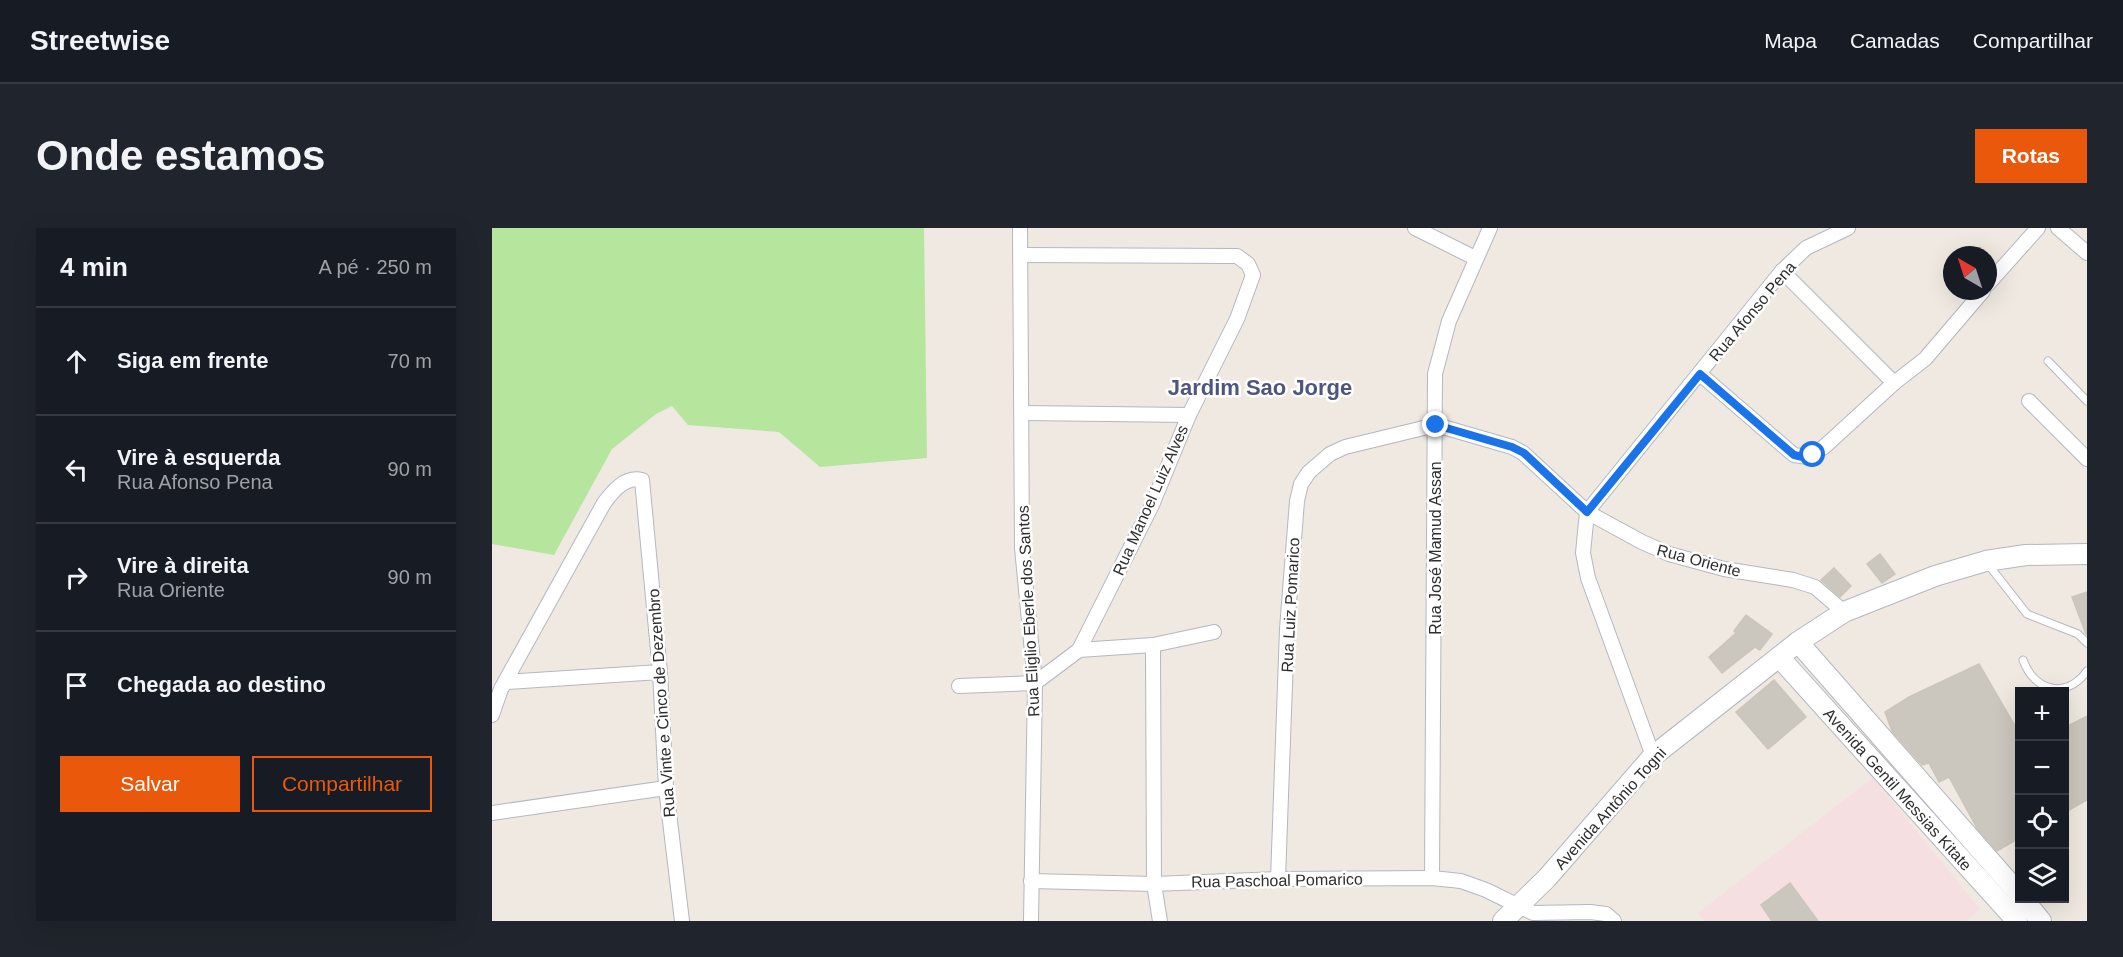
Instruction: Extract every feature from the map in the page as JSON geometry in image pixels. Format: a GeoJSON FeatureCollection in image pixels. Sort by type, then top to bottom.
{"type":"FeatureCollection","features":[{"type":"Feature","properties":{"kind":"street","name":"Rua Eliglio Eberle dos Santos"},"geometry":{"type":"LineString","coordinates":[[1020,228],[1022,548],[1035,683],[1031,921]]}},
{"type":"Feature","properties":{"kind":"street"},"geometry":{"type":"LineString","coordinates":[[1415,228],[1475,258]]}},
{"type":"Feature","properties":{"kind":"street","name":"Rua José Mamud Assan"},"geometry":{"type":"LineString","coordinates":[[1432,878],[1435,374],[1449,321],[1490,228]]}},
{"type":"Feature","properties":{"kind":"street"},"geometry":{"type":"LineString","coordinates":[[1997,275],[2038,228]]}},
{"type":"Feature","properties":{"kind":"street"},"geometry":{"type":"LineString","coordinates":[[2058,228],[2087,254]]}},
{"type":"Feature","properties":{"kind":"street","name":"Rua Afonso Pena"},"geometry":{"type":"LineString","coordinates":[[1587,512],[1782,272],[1806,248],[1839,229]]}},
{"type":"Feature","properties":{"kind":"street","name":"Rua Manoel Luiz Alves"},"geometry":{"type":"LineString","coordinates":[[1021,255],[1236,256],[1248,264],[1253,274],[1237,319],[1189,415],[1152,505],[1079,650]]}},
{"type":"Feature","properties":{"kind":"street"},"geometry":{"type":"LineString","coordinates":[[1782,272],[1894,383]]}},
{"type":"Feature","properties":{"kind":"street"},"geometry":{"type":"LineString","coordinates":[[1700,374],[1794,455],[1803,457],[1813,455],[1894,383],[1925,359],[1975,300]]}},
{"type":"Feature","properties":{"kind":"street"},"geometry":{"type":"LineString","coordinates":[[2029,401],[2087,459]]}},
{"type":"Feature","properties":{"kind":"street"},"geometry":{"type":"LineString","coordinates":[[1022,413],[1189,415]]}},
{"type":"Feature","properties":{"kind":"street","name":"Rua Oriente"},"geometry":{"type":"LineString","coordinates":[[1436,425],[1512,447],[1524,453],[1587,512],[1669,555],[1724,569],[1793,580],[1815,588],[1829,597],[1844,612]]}},
{"type":"Feature","properties":{"kind":"street","name":"Rua Luiz Pomarico"},"geometry":{"type":"LineString","coordinates":[[1278,879],[1287,629],[1297,501],[1301,484],[1317,464],[1345,447],[1436,425]]}},
{"type":"Feature","properties":{"kind":"street","name":"Rua Vinte e Cinco de Dezembro"},"geometry":{"type":"LineString","coordinates":[[500,689],[604,503],[628,480],[640,479],[643,484],[660,672],[666,788],[682,921]]}},
{"type":"Feature","properties":{"kind":"street"},"geometry":{"type":"LineString","coordinates":[[1587,512],[1583,553],[1588,578],[1653,756]]}},
{"type":"Feature","properties":{"kind":"street","name":"Avenida Antônio Togni"},"geometry":{"type":"LineString","coordinates":[[1510,914],[1547,878],[1653,756],[1798,642],[1844,612],[1935,576],[1986,561],[2026,555],[2087,554]]}},
{"type":"Feature","properties":{"kind":"street"},"geometry":{"type":"LineString","coordinates":[[959,686],[1035,683],[1079,650],[1153,645],[1214,632]]}},
{"type":"Feature","properties":{"kind":"street","name":"Avenida Gentil Messias Kitate"},"geometry":{"type":"LineString","coordinates":[[1798,642],[2015,897]]}},
{"type":"Feature","properties":{"kind":"street"},"geometry":{"type":"LineString","coordinates":[[1153,645],[1154,884],[1160,921]]}},
{"type":"Feature","properties":{"kind":"street","name":"Avenida Gentil Messias Kitate"},"geometry":{"type":"LineString","coordinates":[[1779,657],[1894,787],[2015,897]]}},
{"type":"Feature","properties":{"kind":"street"},"geometry":{"type":"LineString","coordinates":[[492,715],[500,689],[660,672]]}},
{"type":"Feature","properties":{"kind":"street"},"geometry":{"type":"LineString","coordinates":[[1894,787],[1911,774]]}},
{"type":"Feature","properties":{"kind":"street"},"geometry":{"type":"LineString","coordinates":[[492,813],[666,788]]}},
{"type":"Feature","properties":{"kind":"street","name":"Rua Paschoal Pomarico"},"geometry":{"type":"LineString","coordinates":[[1031,881],[1154,884],[1278,879],[1432,878],[1461,881],[1486,890],[1510,914],[1606,914],[1614,921]]}},
{"type":"Feature","properties":{"kind":"street","name":"Avenida Gentil Messias Kitate"},"geometry":{"type":"LineString","coordinates":[[2016,903],[2017,921]]}},
{"type":"Feature","properties":{"kind":"street","name":"Avenida Gentil Messias Kitate"},"geometry":{"type":"LineString","coordinates":[[2021,903],[2041,921]]}},
{"type":"Feature","properties":{"kind":"lane"},"geometry":{"type":"LineString","coordinates":[[2048,361],[2087,401]]}},
{"type":"Feature","properties":{"kind":"lane"},"geometry":{"type":"LineString","coordinates":[[1986,561],[2027,614],[2078,634],[2087,643]]}},
{"type":"Feature","properties":{"kind":"lane"},"geometry":{"type":"LineString","coordinates":[[2023,660],[2027,673],[2046,688],[2064,688],[2087,671]]}},
{"type":"Feature","properties":{"kind":"shaded area"},"geometry":{"type":"Polygon","coordinates":[[[1873,778],[1980,909],[1966,921],[1705,921],[1698,913],[1873,778]]]}},
{"type":"Feature","properties":{"kind":"green space"},"geometry":{"type":"Polygon","coordinates":[[[492,228],[924,228],[927,458],[820,467],[779,432],[688,425],[672,406],[656,414],[612,449],[554,555],[492,544],[492,228]]]}},
{"type":"Feature","properties":{"kind":"building"},"geometry":{"type":"Polygon","coordinates":[[[1880,554],[1895,574],[1882,583],[1867,564],[1880,554]]]}},
{"type":"Feature","properties":{"kind":"building"},"geometry":{"type":"Polygon","coordinates":[[[1834,568],[1851,586],[1840,597],[1821,580],[1834,568]]]}},
{"type":"Feature","properties":{"kind":"building"},"geometry":{"type":"Polygon","coordinates":[[[2087,592],[2087,634],[2086,634],[2072,597],[2087,592]]]}},
{"type":"Feature","properties":{"kind":"building"},"geometry":{"type":"Polygon","coordinates":[[[1746,615],[1772,634],[1760,650],[1755,647],[1722,673],[1709,657],[1736,633],[1734,631],[1746,615]]]}},
{"type":"Feature","properties":{"kind":"building"},"geometry":{"type":"Polygon","coordinates":[[[1979,664],[2015,726],[2015,840],[1997,851],[1977,828],[1949,777],[1939,782],[1929,763],[1922,765],[1892,731],[1885,712],[1909,697],[1979,664]]]}},
{"type":"Feature","properties":{"kind":"building"},"geometry":{"type":"Polygon","coordinates":[[[1774,680],[1806,717],[1768,749],[1736,712],[1774,680]]]}},
{"type":"Feature","properties":{"kind":"building"},"geometry":{"type":"Polygon","coordinates":[[[2087,716],[2087,800],[2069,810],[2069,741],[2069,725],[2087,716]]]}},
{"type":"Feature","properties":{"kind":"building"},"geometry":{"type":"Polygon","coordinates":[[[1790,883],[1818,921],[1772,921],[1761,905],[1790,883]]]}},
{"type":"Feature","properties":{"kind":"district","name":"Jardim Sao Jorge"},"geometry":{"type":"Point","coordinates":[1260,387]}},
{"type":"Feature","properties":{"kind":"route"},"geometry":{"type":"LineString","coordinates":[[1436,425],[1512,447],[1524,453],[1587,512],[1700,374],[1794,455],[1803,457],[1813,455]]}}]}
